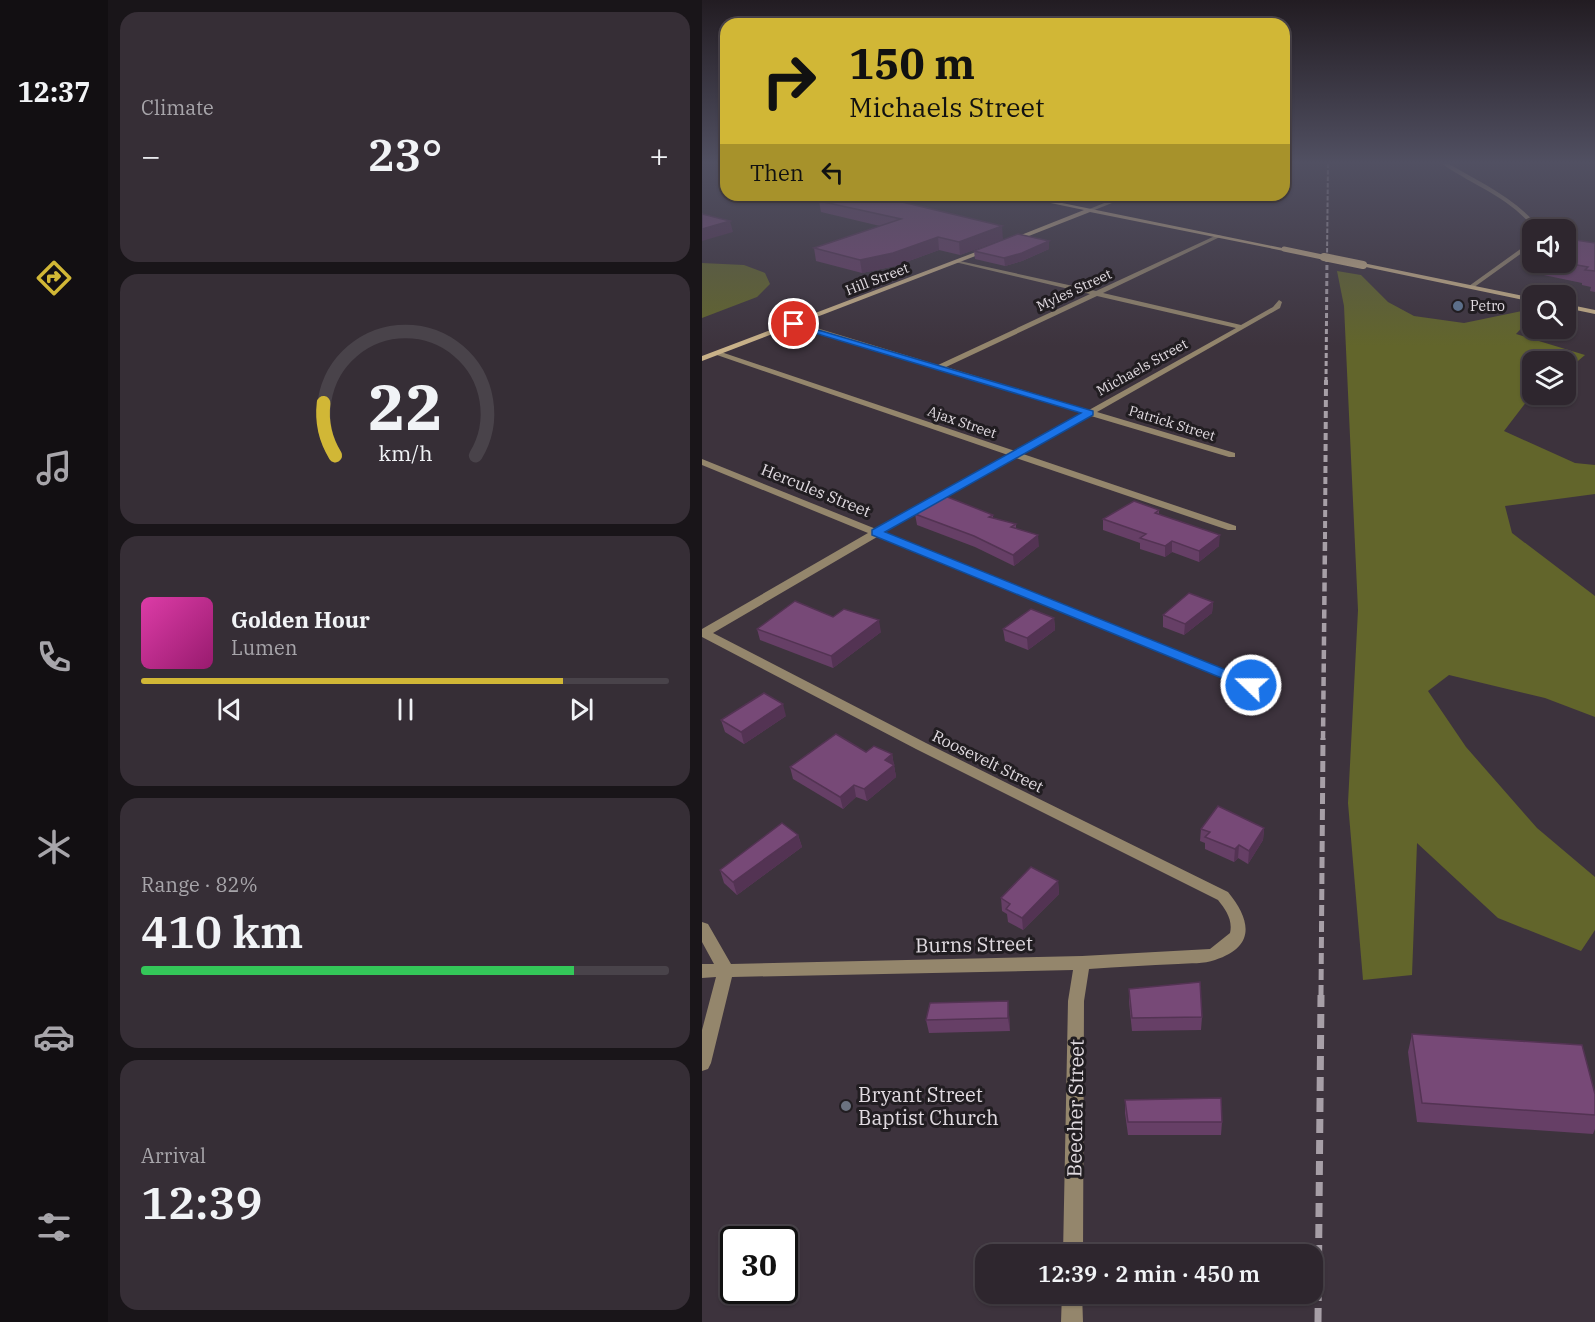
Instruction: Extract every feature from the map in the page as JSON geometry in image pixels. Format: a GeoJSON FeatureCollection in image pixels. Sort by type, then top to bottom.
{"type":"FeatureCollection","features":[{"type":"Feature","properties":{"kind":"main road","name":"Hill Street"},"geometry":{"type":"LineString","coordinates":[[702,359],[1057,223]]}},
{"type":"Feature","properties":{"kind":"main road"},"geometry":{"type":"LineString","coordinates":[[1153,223],[1522,298]]}},
{"type":"Feature","properties":{"kind":"main road"},"geometry":{"type":"LineString","coordinates":[[1576,308],[1595,312]]}},
{"type":"Feature","properties":{"kind":"street","name":"Myles Street"},"geometry":{"type":"LineString","coordinates":[[939,367],[1219,236]]}},
{"type":"Feature","properties":{"kind":"street"},"geometry":{"type":"LineString","coordinates":[[1471,287],[1522,250]]}},
{"type":"Feature","properties":{"kind":"street"},"geometry":{"type":"LineString","coordinates":[[957,261],[1242,327]]}},
{"type":"Feature","properties":{"kind":"street","name":"Michaels Street"},"geometry":{"type":"LineString","coordinates":[[703,633],[1276,308],[1279,302]]}},
{"type":"Feature","properties":{"kind":"street","name":"Patrick Street"},"geometry":{"type":"LineString","coordinates":[[794,324],[1232,455]]}},
{"type":"Feature","properties":{"kind":"street","name":"Ajax Street"},"geometry":{"type":"LineString","coordinates":[[718,354],[1232,528]]}},
{"type":"Feature","properties":{"kind":"street","name":"Hercules Street"},"geometry":{"type":"LineString","coordinates":[[702,462],[1251,685]]}},
{"type":"Feature","properties":{"kind":"street","name":"Roosevelt Street"},"geometry":{"type":"LineString","coordinates":[[703,633],[921,746],[1223,896],[1236,911],[1240,926],[1239,933]]}},
{"type":"Feature","properties":{"kind":"street"},"geometry":{"type":"LineString","coordinates":[[702,928],[726,970],[702,1063]]}},
{"type":"Feature","properties":{"kind":"street","name":"Burns Street"},"geometry":{"type":"LineString","coordinates":[[702,971],[1082,963],[1212,955],[1228,948],[1239,933]]}},
{"type":"Feature","properties":{"kind":"street","name":"Beecher Street"},"geometry":{"type":"LineString","coordinates":[[1073,1244],[1076,1001],[1082,963]]}},
{"type":"Feature","properties":{"kind":"street"},"geometry":{"type":"LineString","coordinates":[[1072,1304],[1072,1322]]}},
{"type":"Feature","properties":{"kind":"green space"},"geometry":{"type":"Polygon","coordinates":[[[702,263],[744,265],[765,273],[770,284],[757,297],[702,318],[702,263]]]}},
{"type":"Feature","properties":{"kind":"green space"},"geometry":{"type":"Polygon","coordinates":[[[1337,271],[1361,275],[1388,302],[1414,316],[1464,323],[1522,311],[1522,328],[1516,334],[1522,336],[1522,339],[1532,339],[1572,351],[1522,351],[1522,405],[1524,405],[1504,431],[1575,463],[1595,465],[1595,494],[1505,506],[1512,533],[1595,596],[1595,717],[1545,698],[1449,675],[1428,691],[1466,747],[1537,828],[1595,877],[1595,930],[1581,951],[1498,918],[1417,843],[1412,975],[1363,980],[1348,803],[1358,610],[1344,306],[1337,271]]]}},
{"type":"Feature","properties":{"kind":"green space"},"geometry":{"type":"Polygon","coordinates":[[[1576,352],[1585,355],[1576,363],[1576,352]]]}},
{"type":"Feature","properties":{"kind":"building"},"geometry":{"type":"Polygon","coordinates":[[[702,223],[724,223],[702,229],[702,223]]]}},
{"type":"Feature","properties":{"kind":"building"},"geometry":{"type":"Polygon","coordinates":[[[890,223],[988,223],[1002,226],[959,242],[938,237],[893,253],[860,260],[814,248],[890,223]]]}},
{"type":"Feature","properties":{"kind":"building"},"geometry":{"type":"Polygon","coordinates":[[[1018,234],[1049,241],[1004,258],[974,251],[1018,234]]]}},
{"type":"Feature","properties":{"kind":"building"},"geometry":{"type":"Polygon","coordinates":[[[1576,240],[1595,243],[1595,271],[1585,270],[1588,267],[1576,265],[1576,240]]]}},
{"type":"Feature","properties":{"kind":"building"},"geometry":{"type":"Polygon","coordinates":[[[945,496],[993,515],[989,517],[1016,524],[1011,527],[1038,535],[1013,555],[974,536],[915,514],[945,496]]]}},
{"type":"Feature","properties":{"kind":"building"},"geometry":{"type":"Polygon","coordinates":[[[1134,501],[1159,510],[1155,513],[1220,535],[1199,551],[1172,541],[1165,546],[1140,538],[1146,534],[1103,519],[1134,501]]]}},
{"type":"Feature","properties":{"kind":"building"},"geometry":{"type":"Polygon","coordinates":[[[1189,593],[1213,602],[1185,624],[1163,615],[1189,593]]]}},
{"type":"Feature","properties":{"kind":"building"},"geometry":{"type":"Polygon","coordinates":[[[795,601],[833,617],[844,609],[879,620],[831,656],[757,629],[795,601]]]}},
{"type":"Feature","properties":{"kind":"building"},"geometry":{"type":"Polygon","coordinates":[[[1031,609],[1054,618],[1027,638],[1003,629],[1031,609]]]}},
{"type":"Feature","properties":{"kind":"building"},"geometry":{"type":"Polygon","coordinates":[[[764,693],[783,704],[741,732],[721,720],[764,693]]]}},
{"type":"Feature","properties":{"kind":"building"},"geometry":{"type":"Polygon","coordinates":[[[836,734],[866,752],[874,746],[892,754],[885,760],[894,765],[864,789],[854,785],[840,797],[790,767],[836,734]]]}},
{"type":"Feature","properties":{"kind":"building"},"geometry":{"type":"Polygon","coordinates":[[[1218,806],[1264,828],[1249,851],[1239,845],[1235,849],[1205,837],[1210,832],[1201,829],[1218,806]]]}},
{"type":"Feature","properties":{"kind":"building"},"geometry":{"type":"Polygon","coordinates":[[[782,823],[798,835],[733,882],[720,870],[782,823]]]}},
{"type":"Feature","properties":{"kind":"building"},"geometry":{"type":"Polygon","coordinates":[[[1031,867],[1058,881],[1022,918],[1006,909],[1010,904],[1001,898],[1031,867]]]}},
{"type":"Feature","properties":{"kind":"building"},"geometry":{"type":"Polygon","coordinates":[[[1200,982],[1202,1017],[1132,1018],[1129,989],[1200,982]]]}},
{"type":"Feature","properties":{"kind":"building"},"geometry":{"type":"Polygon","coordinates":[[[1008,1001],[1008,1018],[926,1020],[930,1003],[1008,1001]]]}},
{"type":"Feature","properties":{"kind":"building"},"geometry":{"type":"Polygon","coordinates":[[[1412,1034],[1582,1045],[1595,1094],[1595,1115],[1422,1103],[1412,1034]]]}},
{"type":"Feature","properties":{"kind":"building"},"geometry":{"type":"Polygon","coordinates":[[[1221,1098],[1222,1122],[1128,1122],[1125,1100],[1221,1098]]]}},
{"type":"Feature","properties":{"kind":"railway"},"geometry":{"type":"LineString","coordinates":[[1327,223],[1327,259]]}},
{"type":"Feature","properties":{"kind":"railway"},"geometry":{"type":"LineString","coordinates":[[1326,382],[1327,257]]}},
{"type":"Feature","properties":{"kind":"railway"},"geometry":{"type":"LineString","coordinates":[[1325,539],[1326,380]]}},
{"type":"Feature","properties":{"kind":"railway"},"geometry":{"type":"LineString","coordinates":[[1323,740],[1325,538]]}},
{"type":"Feature","properties":{"kind":"railway"},"geometry":{"type":"LineString","coordinates":[[1321,996],[1323,738]]}},
{"type":"Feature","properties":{"kind":"railway"},"geometry":{"type":"LineString","coordinates":[[1318,1322],[1321,995]]}},
{"type":"Feature","properties":{"kind":"place","name":"Petro"},"geometry":{"type":"Point","coordinates":[1458,306]}},
{"type":"Feature","properties":{"kind":"place","name":"Bryant Street Baptist Church"},"geometry":{"type":"Point","coordinates":[846,1106]}},
{"type":"Feature","properties":{"kind":"route"},"geometry":{"type":"LineString","coordinates":[[794,324],[1089,413],[876,533],[1251,685]]}}]}
